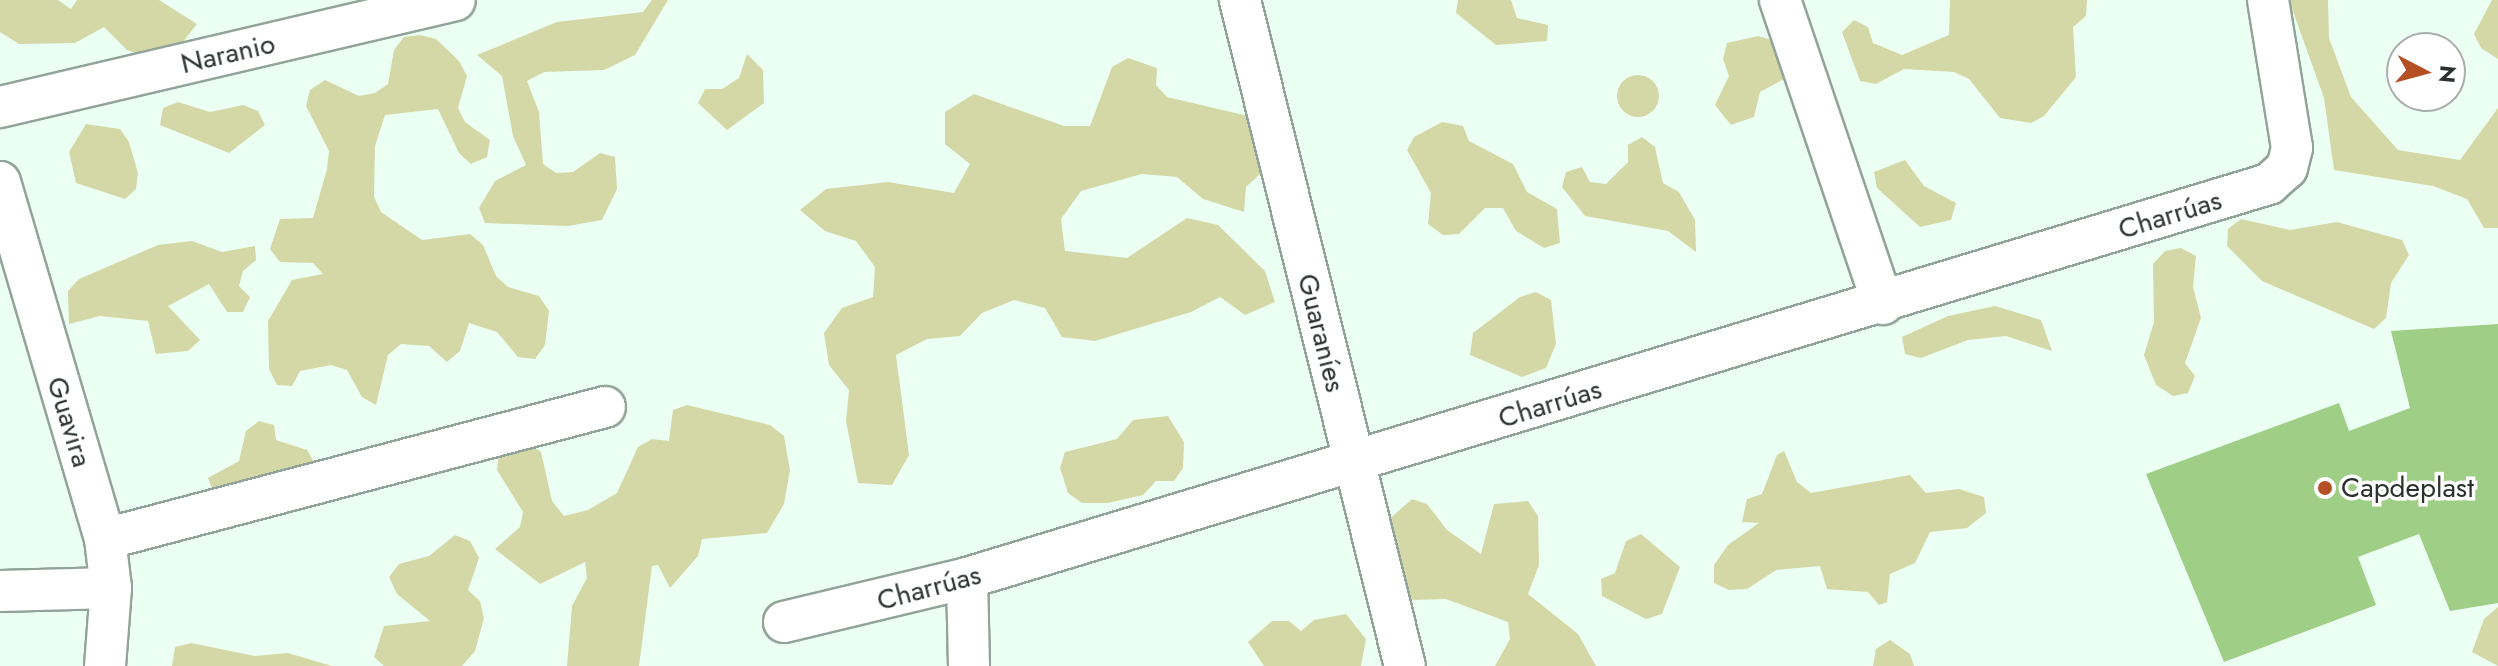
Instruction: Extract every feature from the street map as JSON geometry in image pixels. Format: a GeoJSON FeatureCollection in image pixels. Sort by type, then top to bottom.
{"type":"FeatureCollection","features":[{"type":"Feature","properties":{"kind":"street","name":"Naranio"},"geometry":{"type":"LineString","coordinates":[[0,107],[455,0]]}},
{"type":"Feature","properties":{"kind":"street","name":"Guaraníes"},"geometry":{"type":"LineString","coordinates":[[1240,0],[1405,666]]}},
{"type":"Feature","properties":{"kind":"street"},"geometry":{"type":"LineString","coordinates":[[1780,0],[1883,304]]}},
{"type":"Feature","properties":{"kind":"street","name":"Charrúas"},"geometry":{"type":"LineString","coordinates":[[784,622],[967,578],[1883,304],[2269,184],[2287,168],[2292,148],[2268,0]]}},
{"type":"Feature","properties":{"kind":"street","name":"Guavira"},"geometry":{"type":"LineString","coordinates":[[0,182],[105,539],[111,588],[105,666]]}},
{"type":"Feature","properties":{"kind":"street"},"geometry":{"type":"LineString","coordinates":[[105,539],[605,407]]}},
{"type":"Feature","properties":{"kind":"street"},"geometry":{"type":"LineString","coordinates":[[967,578],[969,666]]}},
{"type":"Feature","properties":{"kind":"street"},"geometry":{"type":"LineString","coordinates":[[0,591],[111,588]]}},
{"type":"Feature","properties":{"kind":"green space"},"geometry":{"type":"Polygon","coordinates":[[[0,0],[58,0],[71,9],[77,0],[159,0],[197,24],[176,51],[142,55],[127,50],[104,27],[75,43],[19,44],[0,32],[0,0]]]}},
{"type":"Feature","properties":{"kind":"green space"},"geometry":{"type":"Polygon","coordinates":[[[652,0],[668,0],[635,55],[604,70],[544,72],[527,81],[539,112],[543,164],[556,173],[573,172],[600,153],[615,157],[617,189],[602,220],[568,226],[485,223],[479,208],[495,181],[526,165],[513,136],[502,76],[477,55],[557,22],[643,12],[652,0]]]}},
{"type":"Feature","properties":{"kind":"green space"},"geometry":{"type":"Polygon","coordinates":[[[1458,0],[1511,0],[1517,18],[1548,25],[1547,41],[1496,45],[1456,13],[1458,0]]]}},
{"type":"Feature","properties":{"kind":"green space"},"geometry":{"type":"Polygon","coordinates":[[[1950,0],[2087,0],[2086,16],[2073,27],[2076,77],[2044,116],[2031,123],[2000,118],[1969,79],[1954,72],[1904,69],[1876,84],[1860,81],[1842,32],[1854,20],[1868,27],[1873,43],[1902,55],[1949,35],[1950,0]]]}},
{"type":"Feature","properties":{"kind":"green space"},"geometry":{"type":"Polygon","coordinates":[[[2289,0],[2328,0],[2329,38],[2351,97],[2398,150],[2460,160],[2498,108],[2498,228],[2484,228],[2467,199],[2433,186],[2334,170],[2324,98],[2289,0]]]}},
{"type":"Feature","properties":{"kind":"green space"},"geometry":{"type":"Polygon","coordinates":[[[2492,0],[2498,0],[2498,59],[2481,48],[2474,34],[2492,0]]]}},
{"type":"Feature","properties":{"kind":"green space"},"geometry":{"type":"Polygon","coordinates":[[[420,35],[436,39],[459,61],[467,76],[458,108],[465,122],[490,140],[487,157],[471,164],[459,153],[438,109],[385,115],[375,146],[374,197],[381,212],[422,240],[470,234],[483,245],[496,276],[508,287],[539,296],[549,311],[545,345],[535,359],[518,357],[497,332],[469,323],[460,351],[447,362],[429,346],[401,344],[388,355],[376,405],[362,397],[347,370],[331,365],[300,371],[292,386],[277,385],[269,369],[268,321],[292,280],[323,274],[313,263],[280,262],[270,249],[280,219],[313,218],[327,169],[329,151],[306,106],[310,90],[325,80],[359,96],[375,93],[388,84],[394,50],[404,37],[420,35]]]}},
{"type":"Feature","properties":{"kind":"green space"},"geometry":{"type":"Polygon","coordinates":[[[1758,36],[1775,41],[1784,79],[1760,92],[1754,117],[1731,125],[1715,105],[1729,76],[1723,59],[1727,43],[1758,36]]]}},
{"type":"Feature","properties":{"kind":"green space"},"geometry":{"type":"Polygon","coordinates":[[[747,54],[763,70],[764,103],[727,130],[698,103],[705,89],[722,89],[739,78],[747,54]]]}},
{"type":"Feature","properties":{"kind":"green space"},"geometry":{"type":"Polygon","coordinates":[[[1128,58],[1157,68],[1156,85],[1167,97],[1261,119],[1271,164],[1246,187],[1244,212],[1203,199],[1177,177],[1142,174],[1081,191],[1061,219],[1065,251],[1127,258],[1187,218],[1218,225],[1265,271],[1275,302],[1245,315],[1220,297],[1191,312],[1095,341],[1062,337],[1045,308],[1014,300],[982,313],[960,336],[927,339],[896,355],[909,455],[892,485],[858,483],[846,421],[849,390],[829,365],[824,333],[842,308],[873,297],[875,267],[856,241],[825,231],[800,210],[826,189],[888,182],[954,193],[970,164],[945,144],[945,112],[974,94],[1064,126],[1090,126],[1112,67],[1128,58]]]}},
{"type":"Feature","properties":{"kind":"green space"},"geometry":{"type":"Polygon","coordinates":[[[1638,75],[1653,81],[1659,96],[1653,111],[1638,117],[1623,111],[1617,96],[1623,81],[1638,75]]]}},
{"type":"Feature","properties":{"kind":"green space"},"geometry":{"type":"Polygon","coordinates":[[[178,102],[210,112],[243,105],[258,111],[265,125],[229,153],[160,125],[163,108],[178,102]]]}},
{"type":"Feature","properties":{"kind":"green space"},"geometry":{"type":"Polygon","coordinates":[[[1442,122],[1463,126],[1469,141],[1513,164],[1527,192],[1557,209],[1560,243],[1544,248],[1516,231],[1503,208],[1485,208],[1459,234],[1443,235],[1428,224],[1431,193],[1407,150],[1414,137],[1442,122]]]}},
{"type":"Feature","properties":{"kind":"green space"},"geometry":{"type":"Polygon","coordinates":[[[86,124],[120,129],[129,142],[138,173],[136,189],[125,199],[76,183],[69,152],[86,124]]]}},
{"type":"Feature","properties":{"kind":"green space"},"geometry":{"type":"Polygon","coordinates":[[[1642,137],[1655,147],[1663,183],[1679,192],[1695,220],[1696,252],[1668,231],[1585,216],[1562,187],[1566,172],[1582,167],[1590,182],[1606,184],[1628,162],[1628,145],[1642,137]]]}},
{"type":"Feature","properties":{"kind":"green space"},"geometry":{"type":"Polygon","coordinates":[[[1905,160],[1924,186],[1956,203],[1951,220],[1920,227],[1877,188],[1874,172],[1905,160]]]}},
{"type":"Feature","properties":{"kind":"green space"},"geometry":{"type":"Polygon","coordinates":[[[2241,219],[2290,230],[2337,222],[2402,240],[2409,255],[2391,283],[2386,318],[2374,329],[2262,281],[2227,246],[2228,229],[2241,219]]]}},
{"type":"Feature","properties":{"kind":"green space"},"geometry":{"type":"Polygon","coordinates":[[[192,241],[222,252],[255,246],[256,260],[243,271],[239,286],[250,297],[243,312],[227,312],[209,284],[168,306],[200,340],[188,351],[156,354],[148,321],[100,316],[69,324],[68,291],[79,279],[158,245],[192,241]]]}},
{"type":"Feature","properties":{"kind":"green space"},"geometry":{"type":"Polygon","coordinates":[[[2181,248],[2196,256],[2193,287],[2201,318],[2185,363],[2195,376],[2188,393],[2173,396],[2156,385],[2144,355],[2154,322],[2153,264],[2165,251],[2181,248]]]}},
{"type":"Feature","properties":{"kind":"green space"},"geometry":{"type":"Polygon","coordinates":[[[1536,292],[1551,300],[1556,344],[1546,368],[1522,377],[1470,355],[1473,333],[1520,297],[1536,292]]]}},
{"type":"Feature","properties":{"kind":"green space"},"geometry":{"type":"Polygon","coordinates":[[[1995,306],[2041,320],[2052,351],[2006,336],[1968,340],[1921,358],[1905,354],[1902,337],[1948,316],[1995,306]]]}},
{"type":"Feature","properties":{"kind":"green space"},"geometry":{"type":"Polygon","coordinates":[[[687,405],[770,425],[784,436],[790,470],[784,504],[767,533],[702,539],[698,556],[670,588],[658,565],[652,566],[639,666],[567,666],[572,606],[587,578],[585,562],[540,584],[495,549],[520,527],[523,512],[497,470],[499,453],[527,443],[541,452],[552,501],[564,516],[588,510],[617,493],[638,447],[652,439],[669,441],[673,410],[687,405]]]}},
{"type":"Feature","properties":{"kind":"green space"},"geometry":{"type":"Polygon","coordinates":[[[1168,416],[1184,442],[1183,468],[1174,481],[1156,481],[1143,495],[1108,503],[1082,503],[1068,493],[1060,468],[1065,452],[1117,439],[1133,420],[1168,416]]]}},
{"type":"Feature","properties":{"kind":"green space"},"geometry":{"type":"Polygon","coordinates":[[[259,421],[274,425],[276,440],[307,450],[315,464],[214,494],[208,478],[239,461],[246,431],[259,421]]]}},
{"type":"Feature","properties":{"kind":"green space"},"geometry":{"type":"Polygon","coordinates":[[[1784,451],[1797,482],[1811,493],[1910,475],[1926,493],[1959,489],[1984,497],[1986,513],[1967,528],[1930,532],[1915,563],[1890,574],[1887,602],[1879,605],[1868,592],[1827,589],[1820,566],[1776,570],[1747,589],[1729,590],[1714,583],[1714,565],[1728,545],[1759,523],[1742,522],[1747,499],[1762,494],[1777,455],[1784,451]]]}},
{"type":"Feature","properties":{"kind":"green space"},"geometry":{"type":"Polygon","coordinates":[[[1412,499],[1427,504],[1447,530],[1481,554],[1494,504],[1528,501],[1538,516],[1539,565],[1528,594],[1578,634],[1596,666],[1495,666],[1510,639],[1508,622],[1446,599],[1413,600],[1402,587],[1387,521],[1412,499]]]}},
{"type":"Feature","properties":{"kind":"green space"},"geometry":{"type":"Polygon","coordinates":[[[1641,534],[1680,567],[1662,614],[1646,619],[1602,596],[1601,579],[1615,573],[1626,541],[1641,534]]]}},
{"type":"Feature","properties":{"kind":"green space"},"geometry":{"type":"Polygon","coordinates":[[[455,535],[470,541],[479,558],[468,590],[480,601],[484,618],[475,651],[462,666],[384,666],[374,657],[384,626],[430,621],[397,594],[389,577],[399,564],[429,556],[455,535]]]}},
{"type":"Feature","properties":{"kind":"green space"},"geometry":{"type":"Polygon","coordinates":[[[2498,607],[2498,666],[2472,652],[2484,619],[2498,607]]]}},
{"type":"Feature","properties":{"kind":"green space"},"geometry":{"type":"Polygon","coordinates":[[[1346,614],[1366,639],[1361,666],[1264,666],[1248,642],[1272,621],[1289,621],[1301,631],[1314,620],[1346,614]]]}},
{"type":"Feature","properties":{"kind":"green space"},"geometry":{"type":"Polygon","coordinates":[[[1890,640],[1910,654],[1914,666],[1873,666],[1876,649],[1890,640]]]}},
{"type":"Feature","properties":{"kind":"green space"},"geometry":{"type":"Polygon","coordinates":[[[191,643],[255,656],[288,653],[332,666],[172,666],[175,647],[191,643]]]}},
{"type":"Feature","properties":{"kind":"building","name":"Capdeplast"},"geometry":{"type":"Polygon","coordinates":[[[2498,324],[2498,603],[2450,611],[2419,534],[2358,557],[2376,605],[2224,662],[2146,474],[2339,403],[2349,431],[2410,408],[2391,331],[2498,324]]]}},
{"type":"Feature","properties":{"kind":"place","name":"Capdeplast"},"geometry":{"type":"Point","coordinates":[2325,488]}}]}
